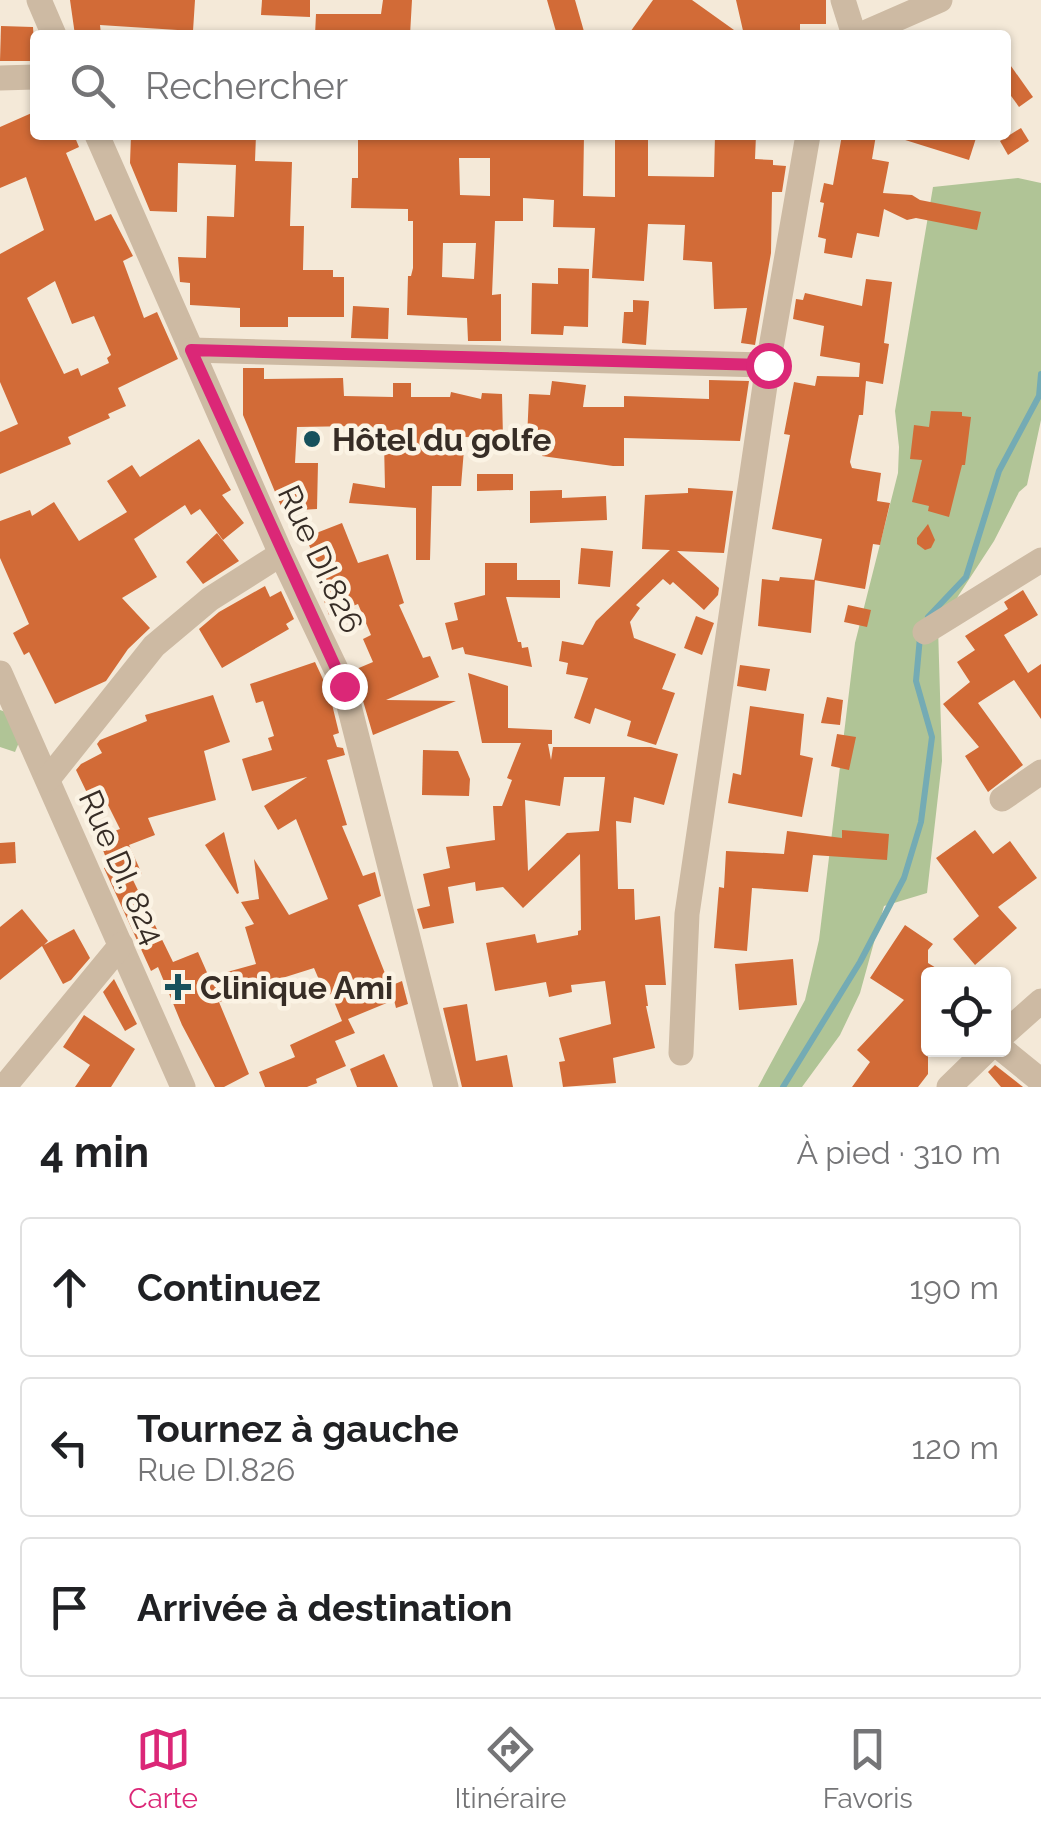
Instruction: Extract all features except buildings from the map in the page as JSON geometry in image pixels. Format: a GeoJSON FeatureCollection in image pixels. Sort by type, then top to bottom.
{"type":"FeatureCollection","features":[{"type":"Feature","properties":{"kind":"street"},"geometry":{"type":"LineString","coordinates":[[39,0],[52,30]]}},
{"type":"Feature","properties":{"kind":"street"},"geometry":{"type":"LineString","coordinates":[[843,0],[854,30]]}},
{"type":"Feature","properties":{"kind":"street"},"geometry":{"type":"LineString","coordinates":[[857,30],[866,0]]}},
{"type":"Feature","properties":{"kind":"street"},"geometry":{"type":"LineString","coordinates":[[868,30],[940,0]]}},
{"type":"Feature","properties":{"kind":"street"},"geometry":{"type":"LineString","coordinates":[[0,78],[30,77]]}},
{"type":"Feature","properties":{"kind":"street","name":"Rue DI.826"},"geometry":{"type":"LineString","coordinates":[[99,140],[281,554],[344,686],[446,1087]]}},
{"type":"Feature","properties":{"kind":"street"},"geometry":{"type":"LineString","coordinates":[[681,1053],[687,914],[768,365],[807,140]]}},
{"type":"Feature","properties":{"kind":"street"},"geometry":{"type":"LineString","coordinates":[[191,350],[768,365]]}},
{"type":"Feature","properties":{"kind":"street"},"geometry":{"type":"LineString","coordinates":[[48,779],[154,646],[210,599],[281,554]]}},
{"type":"Feature","properties":{"kind":"street"},"geometry":{"type":"LineString","coordinates":[[926,632],[1041,560]]}},
{"type":"Feature","properties":{"kind":"street","name":"Rue DI. 824"},"geometry":{"type":"LineString","coordinates":[[0,673],[179,1085]]}},
{"type":"Feature","properties":{"kind":"street"},"geometry":{"type":"LineString","coordinates":[[1002,799],[1041,772]]}},
{"type":"Feature","properties":{"kind":"street"},"geometry":{"type":"LineString","coordinates":[[4,1087],[121,945]]}},
{"type":"Feature","properties":{"kind":"street"},"geometry":{"type":"LineString","coordinates":[[1011,1028],[1041,1001]]}},
{"type":"Feature","properties":{"kind":"street"},"geometry":{"type":"LineString","coordinates":[[949,1087],[980,1057]]}},
{"type":"Feature","properties":{"kind":"street"},"geometry":{"type":"LineString","coordinates":[[1011,1057],[1041,1081]]}},
{"type":"Feature","properties":{"kind":"green space"},"geometry":{"type":"Polygon","coordinates":[[[1018,178],[1041,183],[1041,420],[1027,485],[1019,492],[994,541],[938,627],[942,761],[927,893],[884,906],[860,993],[840,1035],[802,1087],[758,1087],[805,1000],[819,940],[855,643],[898,473],[895,411],[933,187],[1018,178]]]}},
{"type":"Feature","properties":{"kind":"green space"},"geometry":{"type":"Polygon","coordinates":[[[0,710],[14,715],[22,735],[15,752],[0,747],[0,710]]]}},
{"type":"Feature","properties":{"kind":"waterway"},"geometry":{"type":"LineString","coordinates":[[928,617],[966,577],[999,471],[1039,396],[1041,374]]}},
{"type":"Feature","properties":{"kind":"waterway"},"geometry":{"type":"LineString","coordinates":[[783,1087],[860,962],[904,878],[921,822],[932,737],[916,681],[920,637]]}},
{"type":"Feature","properties":{"kind":"place","name":"Hôtel du golfe"},"geometry":{"type":"Point","coordinates":[312,439]}},
{"type":"Feature","properties":{"kind":"place","name":"Clinique Ami"},"geometry":{"type":"Point","coordinates":[178,987]}},
{"type":"Feature","properties":{"kind":"route"},"geometry":{"type":"LineString","coordinates":[[344,686],[191,350],[768,365]]}}]}
